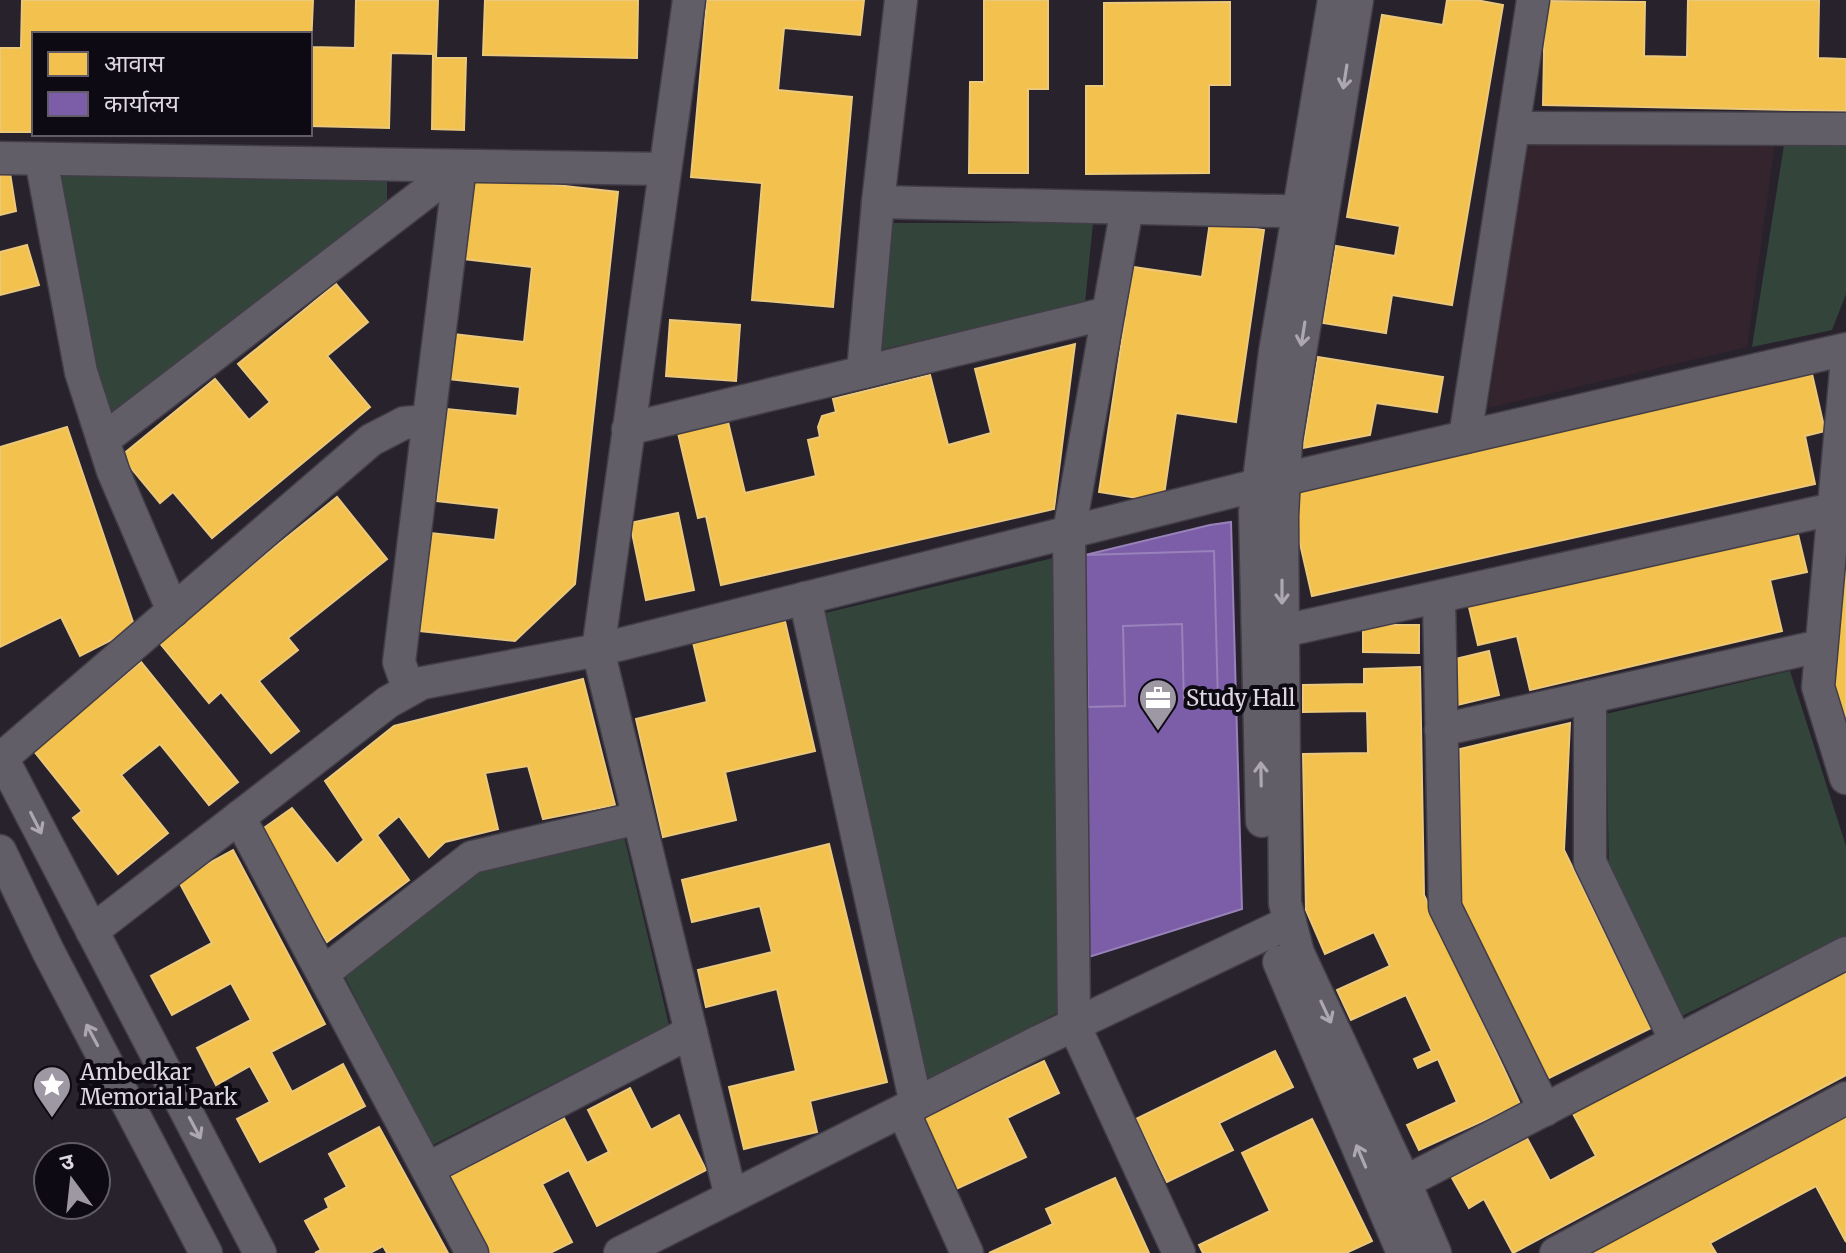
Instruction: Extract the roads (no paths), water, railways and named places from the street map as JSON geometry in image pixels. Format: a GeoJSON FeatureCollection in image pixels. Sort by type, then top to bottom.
{"type":"FeatureCollection","features":[{"type":"Feature","properties":{"kind":"street"},"geometry":{"type":"LineString","coordinates":[[689,0],[598,650],[731,1197]]}},
{"type":"Feature","properties":{"kind":"street"},"geometry":{"type":"LineString","coordinates":[[863,372],[901,0]]}},
{"type":"Feature","properties":{"kind":"street"},"geometry":{"type":"LineString","coordinates":[[1334,0],[1286,440],[1271,482],[1270,634],[1285,903],[1280,926],[1298,953],[1392,1189],[1403,1253]]}},
{"type":"Feature","properties":{"kind":"street"},"geometry":{"type":"LineString","coordinates":[[1311,212],[1357,0]]}},
{"type":"Feature","properties":{"kind":"street"},"geometry":{"type":"LineString","coordinates":[[1465,437],[1533,0]]}},
{"type":"Feature","properties":{"kind":"street"},"geometry":{"type":"LineString","coordinates":[[1514,128],[1846,129]]}},
{"type":"Feature","properties":{"kind":"street"},"geometry":{"type":"LineString","coordinates":[[0,158],[665,169]]}},
{"type":"Feature","properties":{"kind":"street"},"geometry":{"type":"LineString","coordinates":[[41,159],[81,372],[113,471],[173,611]]}},
{"type":"Feature","properties":{"kind":"street"},"geometry":{"type":"LineString","coordinates":[[409,690],[399,662],[460,166]]}},
{"type":"Feature","properties":{"kind":"street"},"geometry":{"type":"LineString","coordinates":[[103,440],[460,166]]}},
{"type":"Feature","properties":{"kind":"street"},"geometry":{"type":"LineString","coordinates":[[878,202],[1311,212]]}},
{"type":"Feature","properties":{"kind":"street"},"geometry":{"type":"LineString","coordinates":[[1127,208],[1069,532],[1074,1025],[1179,1253]]}},
{"type":"Feature","properties":{"kind":"street"},"geometry":{"type":"LineString","coordinates":[[628,429],[1108,313]]}},
{"type":"Feature","properties":{"kind":"street"},"geometry":{"type":"LineString","coordinates":[[92,931],[388,702],[422,683],[598,650],[1271,482],[1846,349]]}},
{"type":"Feature","properties":{"kind":"street"},"geometry":{"type":"LineString","coordinates":[[1846,370],[1818,687],[1846,778]]}},
{"type":"Feature","properties":{"kind":"street"},"geometry":{"type":"LineString","coordinates":[[260,1253],[1,756],[371,440],[404,423],[428,421]]}},
{"type":"Feature","properties":{"kind":"street"},"geometry":{"type":"LineString","coordinates":[[1270,634],[1833,509]]}},
{"type":"Feature","properties":{"kind":"street"},"geometry":{"type":"LineString","coordinates":[[805,598],[909,1108],[967,1253]]}},
{"type":"Feature","properties":{"kind":"street"},"geometry":{"type":"LineString","coordinates":[[1439,598],[1445,907],[1545,1110]]}},
{"type":"Feature","properties":{"kind":"street"},"geometry":{"type":"LineString","coordinates":[[1441,730],[1820,646]]}},
{"type":"Feature","properties":{"kind":"street"},"geometry":{"type":"LineString","coordinates":[[1590,697],[1590,862],[1676,1041]]}},
{"type":"Feature","properties":{"kind":"street"},"geometry":{"type":"LineString","coordinates":[[239,817],[472,1253]]}},
{"type":"Feature","properties":{"kind":"street"},"geometry":{"type":"LineString","coordinates":[[323,973],[472,857],[638,818]]}},
{"type":"Feature","properties":{"kind":"street"},"geometry":{"type":"LineString","coordinates":[[0,851],[48,951],[206,1253]]}},
{"type":"Feature","properties":{"kind":"street"},"geometry":{"type":"LineString","coordinates":[[620,1253],[1074,1025],[1280,926]]}},
{"type":"Feature","properties":{"kind":"street"},"geometry":{"type":"LineString","coordinates":[[1392,1189],[1846,953]]}},
{"type":"Feature","properties":{"kind":"street"},"geometry":{"type":"LineString","coordinates":[[427,1169],[691,1032]]}},
{"type":"Feature","properties":{"kind":"street"},"geometry":{"type":"LineString","coordinates":[[1556,1253],[1846,1098]]}},
{"type":"Feature","properties":{"kind":"street"},"geometry":{"type":"LineString","coordinates":[[1392,1189],[1435,1253]]}},
{"type":"Feature","properties":{"kind":"place","name":"Study Hall"},"geometry":{"type":"Point","coordinates":[1158,732]}},
{"type":"Feature","properties":{"kind":"place","name":"Ambedkar Memorial Park"},"geometry":{"type":"Point","coordinates":[52,1119]}}]}
